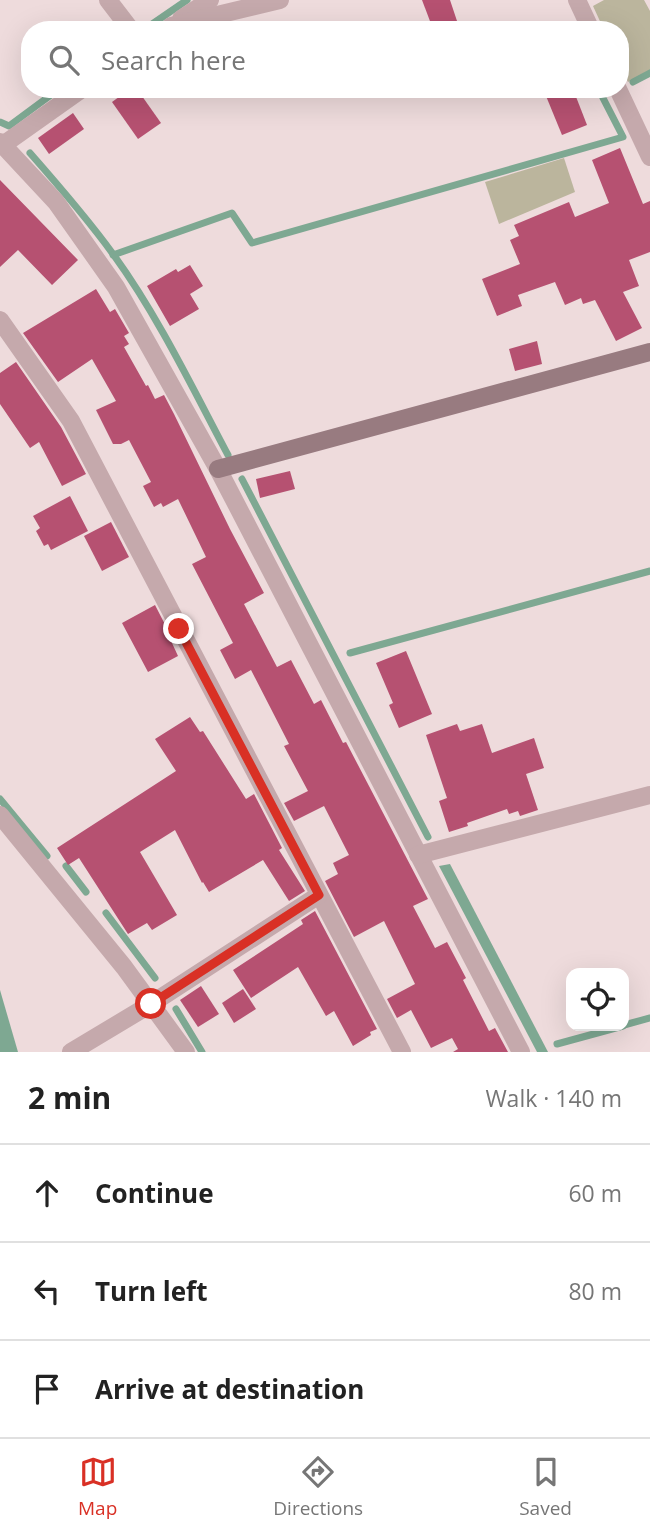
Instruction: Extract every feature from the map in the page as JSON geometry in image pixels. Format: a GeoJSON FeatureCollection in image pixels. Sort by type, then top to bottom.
{"type":"FeatureCollection","features":[{"type":"Feature","properties":{"kind":"street"},"geometry":{"type":"LineString","coordinates":[[108,0],[124,21]]}},
{"type":"Feature","properties":{"kind":"street"},"geometry":{"type":"LineString","coordinates":[[180,21],[211,0]]}},
{"type":"Feature","properties":{"kind":"street"},"geometry":{"type":"LineString","coordinates":[[197,21],[280,0]]}},
{"type":"Feature","properties":{"kind":"street"},"geometry":{"type":"LineString","coordinates":[[577,0],[587,21]]}},
{"type":"Feature","properties":{"kind":"street"},"geometry":{"type":"LineString","coordinates":[[69,98],[2,143],[56,202],[116,286],[218,469],[521,1052]]}},
{"type":"Feature","properties":{"kind":"street"},"geometry":{"type":"LineString","coordinates":[[622,98],[650,157]]}},
{"type":"Feature","properties":{"kind":"street"},"geometry":{"type":"LineString","coordinates":[[0,320],[71,421],[402,1052]]}},
{"type":"Feature","properties":{"kind":"street"},"geometry":{"type":"LineString","coordinates":[[218,469],[650,352]]}},
{"type":"Feature","properties":{"kind":"street"},"geometry":{"type":"LineString","coordinates":[[418,855],[650,795]]}},
{"type":"Feature","properties":{"kind":"street"},"geometry":{"type":"LineString","coordinates":[[0,815],[124,967],[186,1052]]}},
{"type":"Feature","properties":{"kind":"street"},"geometry":{"type":"LineString","coordinates":[[71,1052],[151,1004],[319,895]]}},
{"type":"Feature","properties":{"kind":"shaded area"},"geometry":{"type":"Polygon","coordinates":[[[604,0],[644,0],[650,11],[650,70],[629,81],[629,21],[600,21],[593,6],[604,0]]]}},
{"type":"Feature","properties":{"kind":"shaded area"},"geometry":{"type":"Polygon","coordinates":[[[564,158],[575,192],[499,224],[485,182],[564,158]]]}},
{"type":"Feature","properties":{"kind":"shaded area"},"geometry":{"type":"Polygon","coordinates":[[[450,864],[548,1052],[537,1052],[439,866],[450,864]]]}},
{"type":"Feature","properties":{"kind":"shaded area"},"geometry":{"type":"Polygon","coordinates":[[[0,990],[18,1052],[0,1052],[0,990]]]}},
{"type":"Feature","properties":{"kind":"building"},"geometry":{"type":"Polygon","coordinates":[[[422,0],[450,0],[457,21],[430,21],[422,0]]]}},
{"type":"Feature","properties":{"kind":"building"},"geometry":{"type":"Polygon","coordinates":[[[118,98],[143,98],[161,123],[138,139],[112,102],[118,98]]]}},
{"type":"Feature","properties":{"kind":"building"},"geometry":{"type":"Polygon","coordinates":[[[547,98],[576,98],[587,125],[562,135],[547,98]]]}},
{"type":"Feature","properties":{"kind":"building"},"geometry":{"type":"Polygon","coordinates":[[[73,113],[84,129],[49,154],[38,138],[73,113]]]}},
{"type":"Feature","properties":{"kind":"building"},"geometry":{"type":"Polygon","coordinates":[[[620,148],[643,204],[650,201],[650,252],[629,260],[639,286],[623,292],[642,328],[616,341],[595,300],[583,304],[581,298],[565,305],[555,282],[518,295],[522,306],[497,316],[482,279],[520,264],[510,240],[519,236],[514,225],[569,202],[575,217],[609,203],[592,160],[620,148]]]}},
{"type":"Feature","properties":{"kind":"building"},"geometry":{"type":"Polygon","coordinates":[[[0,180],[78,260],[52,285],[18,250],[0,267],[0,180]]]}},
{"type":"Feature","properties":{"kind":"building"},"geometry":{"type":"Polygon","coordinates":[[[190,265],[203,286],[190,294],[199,309],[170,326],[147,286],[176,269],[178,272],[190,265]]]}},
{"type":"Feature","properties":{"kind":"building"},"geometry":{"type":"Polygon","coordinates":[[[96,289],[110,312],[115,309],[129,333],[124,336],[129,344],[124,347],[146,386],[148,385],[155,399],[164,395],[264,593],[244,604],[277,667],[291,660],[314,704],[321,700],[343,743],[346,742],[428,899],[413,906],[435,948],[447,942],[489,1031],[495,1028],[508,1052],[453,1052],[458,1049],[452,1038],[431,1048],[411,1010],[397,1018],[387,999],[415,984],[384,921],[354,937],[325,881],[338,874],[333,863],[349,855],[324,806],[294,821],[284,803],[308,791],[284,746],[289,744],[251,670],[235,679],[220,650],[233,643],[192,564],[206,557],[178,499],[163,507],[161,503],[154,507],[143,486],[151,482],[129,440],[113,444],[96,410],[116,401],[92,359],[58,382],[23,333],[96,289]]]}},
{"type":"Feature","properties":{"kind":"building"},"geometry":{"type":"Polygon","coordinates":[[[537,341],[542,364],[515,371],[509,349],[537,341]]]}},
{"type":"Feature","properties":{"kind":"building"},"geometry":{"type":"Polygon","coordinates":[[[16,362],[61,427],[86,474],[62,486],[39,442],[30,448],[0,404],[0,373],[16,362]]]}},
{"type":"Feature","properties":{"kind":"building"},"geometry":{"type":"Polygon","coordinates":[[[290,471],[295,489],[260,498],[256,479],[290,471]]]}},
{"type":"Feature","properties":{"kind":"building"},"geometry":{"type":"Polygon","coordinates":[[[70,496],[88,531],[51,550],[48,544],[44,546],[36,531],[40,528],[33,516],[70,496]]]}},
{"type":"Feature","properties":{"kind":"building"},"geometry":{"type":"Polygon","coordinates":[[[111,522],[129,557],[102,571],[84,536],[111,522]]]}},
{"type":"Feature","properties":{"kind":"building"},"geometry":{"type":"Polygon","coordinates":[[[155,605],[174,642],[172,643],[178,656],[148,672],[122,623],[155,605]]]}},
{"type":"Feature","properties":{"kind":"building"},"geometry":{"type":"Polygon","coordinates":[[[406,651],[432,714],[399,728],[389,705],[393,703],[376,663],[406,651]]]}},
{"type":"Feature","properties":{"kind":"building"},"geometry":{"type":"Polygon","coordinates":[[[190,717],[200,732],[203,731],[246,799],[254,794],[282,848],[279,850],[305,891],[289,901],[263,860],[209,892],[175,830],[140,852],[177,915],[152,930],[147,923],[128,934],[79,858],[68,865],[57,848],[176,771],[155,739],[190,717]]]}},
{"type":"Feature","properties":{"kind":"building"},"geometry":{"type":"Polygon","coordinates":[[[457,724],[460,731],[482,724],[492,753],[534,738],[544,768],[526,774],[538,810],[520,816],[518,811],[509,814],[507,809],[449,832],[439,801],[447,798],[426,735],[457,724]]]}},
{"type":"Feature","properties":{"kind":"building"},"geometry":{"type":"Polygon","coordinates":[[[315,911],[377,1029],[353,1046],[334,1011],[326,1016],[298,967],[251,998],[233,970],[303,924],[301,920],[315,911]]]}},
{"type":"Feature","properties":{"kind":"building"},"geometry":{"type":"Polygon","coordinates":[[[201,986],[219,1014],[198,1027],[180,1000],[201,986]]]}},
{"type":"Feature","properties":{"kind":"building"},"geometry":{"type":"Polygon","coordinates":[[[243,989],[256,1009],[234,1023],[222,1003],[243,989]]]}},
{"type":"Feature","properties":{"kind":"waterway"},"geometry":{"type":"LineString","coordinates":[[157,21],[187,0]]}},
{"type":"Feature","properties":{"kind":"waterway"},"geometry":{"type":"LineString","coordinates":[[633,82],[650,73]]}},
{"type":"Feature","properties":{"kind":"waterway"},"geometry":{"type":"LineString","coordinates":[[0,122],[9,126],[47,98]]}},
{"type":"Feature","properties":{"kind":"waterway"},"geometry":{"type":"LineString","coordinates":[[113,255],[232,213],[252,243],[623,137],[603,98]]}},
{"type":"Feature","properties":{"kind":"waterway"},"geometry":{"type":"LineString","coordinates":[[30,153],[93,228],[145,302],[228,455]]}},
{"type":"Feature","properties":{"kind":"waterway"},"geometry":{"type":"LineString","coordinates":[[242,479],[428,837]]}},
{"type":"Feature","properties":{"kind":"waterway"},"geometry":{"type":"LineString","coordinates":[[350,653],[650,571]]}},
{"type":"Feature","properties":{"kind":"waterway"},"geometry":{"type":"LineString","coordinates":[[0,799],[47,856]]}},
{"type":"Feature","properties":{"kind":"waterway"},"geometry":{"type":"LineString","coordinates":[[66,866],[86,892]]}},
{"type":"Feature","properties":{"kind":"waterway"},"geometry":{"type":"LineString","coordinates":[[106,913],[155,978]]}},
{"type":"Feature","properties":{"kind":"waterway"},"geometry":{"type":"LineString","coordinates":[[176,1009],[202,1052]]}},
{"type":"Feature","properties":{"kind":"waterway"},"geometry":{"type":"LineString","coordinates":[[629,1024],[650,1018]]}},
{"type":"Feature","properties":{"kind":"waterway"},"geometry":{"type":"LineString","coordinates":[[557,1044],[605,1031]]}},
{"type":"Feature","properties":{"kind":"route"},"geometry":{"type":"LineString","coordinates":[[151,1004],[319,895],[179,629]]}}]}
